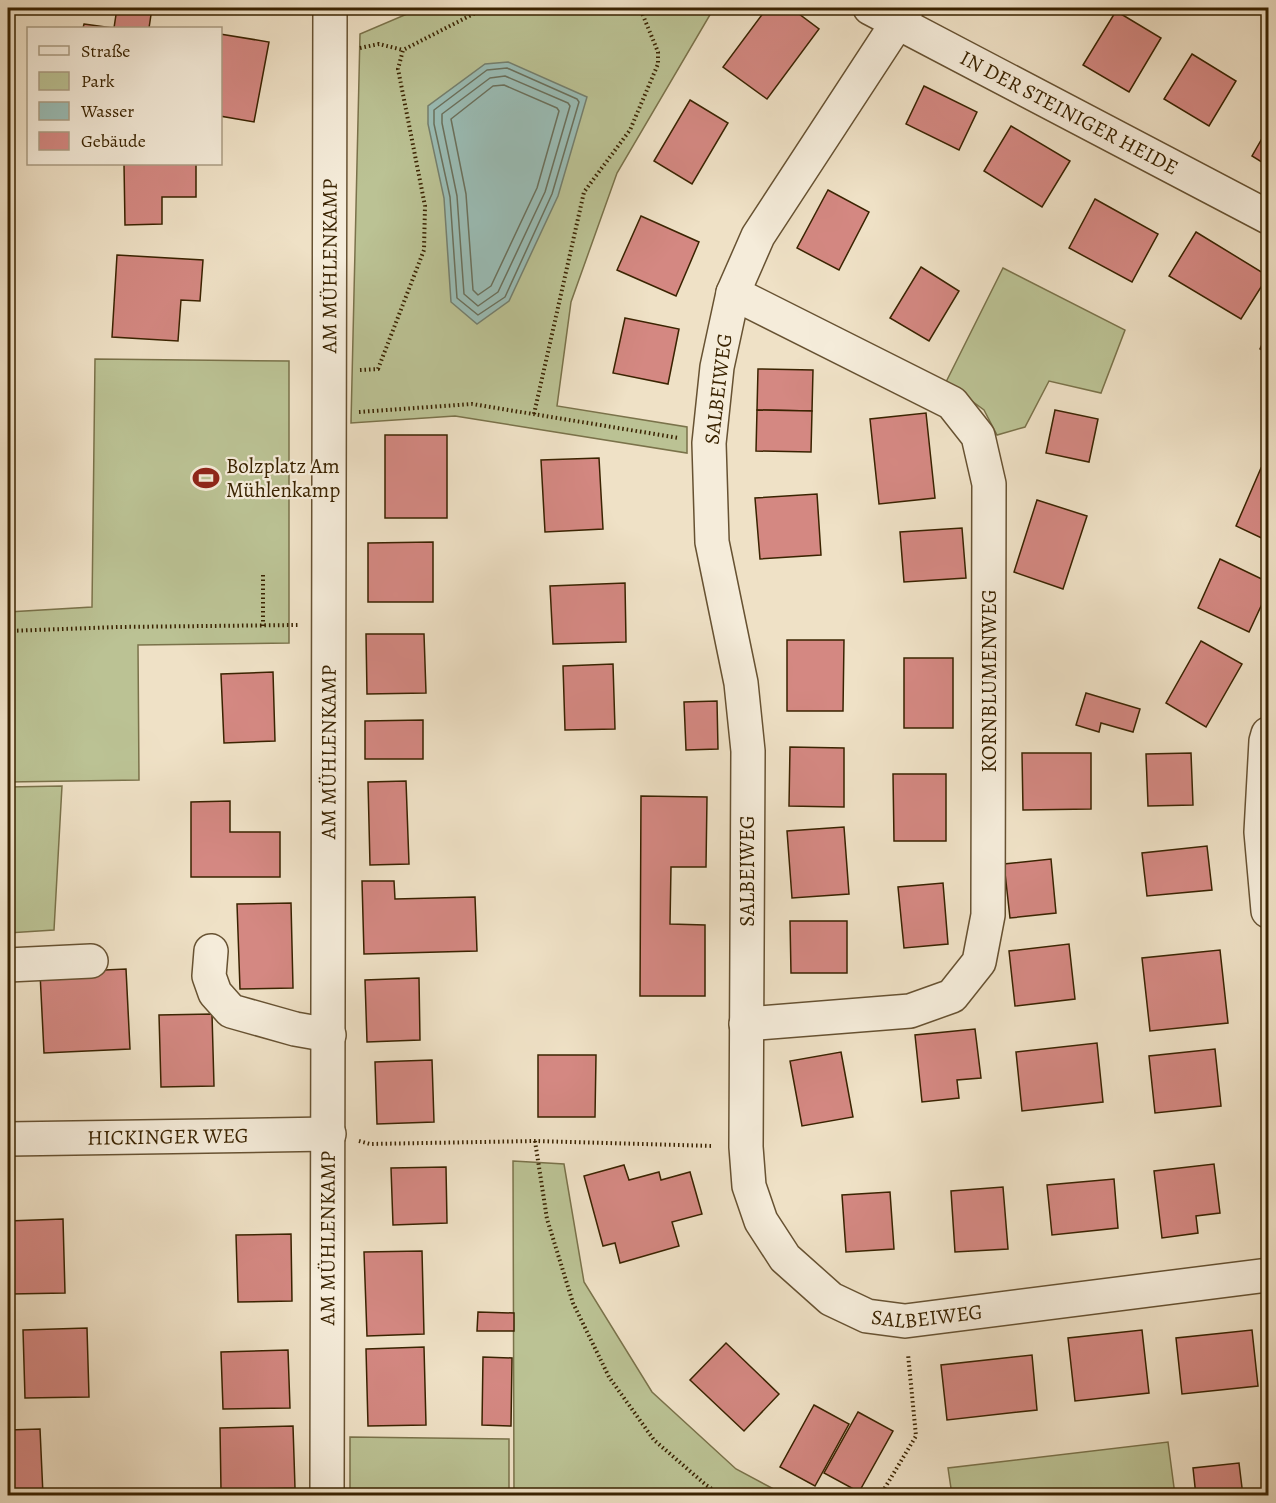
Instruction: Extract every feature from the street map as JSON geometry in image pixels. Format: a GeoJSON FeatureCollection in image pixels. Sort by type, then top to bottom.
{"type":"FeatureCollection","features":[{"type":"Feature","properties":{"kind":"street","name":"AM MÜHLENKAMP"},"geometry":{"type":"LineString","coordinates":[[326,9],[330,55],[327,1496]]}},
{"type":"Feature","properties":{"kind":"street","name":"IN DER STEINIGER HEIDE"},"geometry":{"type":"LineString","coordinates":[[892,12],[1269,217]]}},
{"type":"Feature","properties":{"kind":"street","name":"SALBEIWEG"},"geometry":{"type":"LineString","coordinates":[[892,12],[758,236],[733,293],[717,367],[709,443],[712,542],[741,683],[748,751],[746,1147],[749,1186],[761,1221],[785,1258],[831,1299],[867,1316],[905,1321],[1269,1275]]}},
{"type":"Feature","properties":{"kind":"street","name":"KORNBLUMENWEG"},"geometry":{"type":"LineString","coordinates":[[733,293],[952,403],[978,436],[989,484],[988,915],[979,962],[952,996],[910,1011],[746,1024]]}},
{"type":"Feature","properties":{"kind":"street"},"geometry":{"type":"LineString","coordinates":[[1269,734],[1266,741],[1261,832],[1269,911]]}},
{"type":"Feature","properties":{"kind":"street"},"geometry":{"type":"LineString","coordinates":[[211,951],[209,976],[215,993],[231,1011],[295,1029],[329,1035]]}},
{"type":"Feature","properties":{"kind":"street"},"geometry":{"type":"LineString","coordinates":[[8,965],[92,961]]}},
{"type":"Feature","properties":{"kind":"street","name":"HICKINGER WEG"},"geometry":{"type":"LineString","coordinates":[[8,1139],[329,1134]]}},
{"type":"Feature","properties":{"kind":"path"},"geometry":{"type":"LineString","coordinates":[[330,55],[379,44],[403,50],[486,8]]}},
{"type":"Feature","properties":{"kind":"path"},"geometry":{"type":"LineString","coordinates":[[534,414],[584,192],[630,130],[658,64],[658,52],[640,8]]}},
{"type":"Feature","properties":{"kind":"path"},"geometry":{"type":"LineString","coordinates":[[329,372],[378,369],[424,250],[425,206],[398,69],[403,50]]}},
{"type":"Feature","properties":{"kind":"path"},"geometry":{"type":"LineString","coordinates":[[330,414],[472,404],[709,443]]}},
{"type":"Feature","properties":{"kind":"path"},"geometry":{"type":"LineString","coordinates":[[263,575],[263,626]]}},
{"type":"Feature","properties":{"kind":"path"},"geometry":{"type":"LineString","coordinates":[[8,631],[328,624]]}},
{"type":"Feature","properties":{"kind":"path"},"geometry":{"type":"LineString","coordinates":[[329,1134],[370,1143],[535,1141],[746,1147]]}},
{"type":"Feature","properties":{"kind":"path"},"geometry":{"type":"LineString","coordinates":[[535,1141],[547,1219],[566,1282],[573,1303],[609,1377],[654,1440],[722,1496]]}},
{"type":"Feature","properties":{"kind":"path"},"geometry":{"type":"LineString","coordinates":[[880,1496],[916,1436],[905,1321]]}},
{"type":"Feature","properties":{"kind":"green space"},"geometry":{"type":"Polygon","coordinates":[[[421,8],[714,8],[617,173],[571,302],[557,406],[687,427],[687,453],[455,416],[351,423],[360,34],[421,8]]]}},
{"type":"Feature","properties":{"kind":"green space"},"geometry":{"type":"Polygon","coordinates":[[[1003,268],[1125,330],[1101,393],[1049,381],[1025,427],[997,435],[984,410],[946,382],[1003,268]]]}},
{"type":"Feature","properties":{"kind":"green space"},"geometry":{"type":"Polygon","coordinates":[[[95,359],[289,361],[289,643],[138,645],[139,780],[8,782],[8,612],[92,607],[95,359]]]}},
{"type":"Feature","properties":{"kind":"green space"},"geometry":{"type":"Polygon","coordinates":[[[62,786],[54,930],[8,933],[8,787],[62,786]]]}},
{"type":"Feature","properties":{"kind":"green space"},"geometry":{"type":"Polygon","coordinates":[[[513,1161],[564,1164],[584,1282],[652,1392],[736,1469],[785,1495],[514,1495],[513,1161]]]}},
{"type":"Feature","properties":{"kind":"green space"},"geometry":{"type":"Polygon","coordinates":[[[350,1437],[509,1439],[509,1495],[350,1495],[350,1437]]]}},
{"type":"Feature","properties":{"kind":"green space"},"geometry":{"type":"Polygon","coordinates":[[[1168,1442],[1175,1495],[952,1495],[948,1468],[1168,1442]]]}},
{"type":"Feature","properties":{"kind":"water"},"geometry":{"type":"Polygon","coordinates":[[[508,62],[587,97],[558,196],[509,301],[477,324],[451,302],[444,198],[428,124],[428,106],[485,64],[508,62]]]}},
{"type":"Feature","properties":{"kind":"building"},"geometry":{"type":"Polygon","coordinates":[[[117,8],[152,8],[149,27],[114,27],[117,8]]]}},
{"type":"Feature","properties":{"kind":"building"},"geometry":{"type":"Polygon","coordinates":[[[767,8],[791,8],[819,29],[767,99],[723,67],[767,8]]]}},
{"type":"Feature","properties":{"kind":"building"},"geometry":{"type":"Polygon","coordinates":[[[1116,11],[1161,38],[1129,92],[1083,65],[1116,11]]]}},
{"type":"Feature","properties":{"kind":"building"},"geometry":{"type":"Polygon","coordinates":[[[84,24],[106,27],[83,27],[84,24]]]}},
{"type":"Feature","properties":{"kind":"building"},"geometry":{"type":"Polygon","coordinates":[[[222,34],[269,42],[254,122],[222,116],[222,34]]]}},
{"type":"Feature","properties":{"kind":"building"},"geometry":{"type":"Polygon","coordinates":[[[1192,54],[1236,81],[1209,126],[1164,99],[1192,54]]]}},
{"type":"Feature","properties":{"kind":"building"},"geometry":{"type":"Polygon","coordinates":[[[924,86],[977,112],[959,150],[906,124],[924,86]]]}},
{"type":"Feature","properties":{"kind":"building"},"geometry":{"type":"Polygon","coordinates":[[[690,100],[728,123],[692,184],[654,161],[690,100]]]}},
{"type":"Feature","properties":{"kind":"building"},"geometry":{"type":"Polygon","coordinates":[[[1011,126],[1070,161],[1042,207],[984,171],[1011,126]]]}},
{"type":"Feature","properties":{"kind":"building"},"geometry":{"type":"Polygon","coordinates":[[[1268,128],[1268,166],[1252,156],[1268,128]]]}},
{"type":"Feature","properties":{"kind":"building"},"geometry":{"type":"Polygon","coordinates":[[[124,165],[196,165],[196,197],[162,197],[162,224],[125,225],[124,165]]]}},
{"type":"Feature","properties":{"kind":"building"},"geometry":{"type":"Polygon","coordinates":[[[828,190],[869,212],[839,270],[797,248],[828,190]]]}},
{"type":"Feature","properties":{"kind":"building"},"geometry":{"type":"Polygon","coordinates":[[[1095,199],[1158,234],[1132,282],[1069,248],[1095,199]]]}},
{"type":"Feature","properties":{"kind":"building"},"geometry":{"type":"Polygon","coordinates":[[[641,216],[699,242],[676,296],[617,270],[641,216]]]}},
{"type":"Feature","properties":{"kind":"building"},"geometry":{"type":"Polygon","coordinates":[[[1196,232],[1268,276],[1241,319],[1169,276],[1196,232]]]}},
{"type":"Feature","properties":{"kind":"building"},"geometry":{"type":"Polygon","coordinates":[[[117,255],[203,260],[200,301],[181,300],[178,341],[112,337],[117,255]]]}},
{"type":"Feature","properties":{"kind":"building"},"geometry":{"type":"Polygon","coordinates":[[[921,267],[959,291],[929,341],[890,318],[921,267]]]}},
{"type":"Feature","properties":{"kind":"building"},"geometry":{"type":"Polygon","coordinates":[[[625,318],[679,329],[668,384],[613,373],[625,318]]]}},
{"type":"Feature","properties":{"kind":"building"},"geometry":{"type":"Polygon","coordinates":[[[1268,331],[1268,353],[1260,349],[1268,331]]]}},
{"type":"Feature","properties":{"kind":"building"},"geometry":{"type":"Polygon","coordinates":[[[758,369],[813,370],[812,411],[757,410],[758,369]]]}},
{"type":"Feature","properties":{"kind":"building"},"geometry":{"type":"Polygon","coordinates":[[[757,410],[812,411],[811,452],[756,451],[757,410]]]}},
{"type":"Feature","properties":{"kind":"building"},"geometry":{"type":"Polygon","coordinates":[[[1055,410],[1098,419],[1089,462],[1046,453],[1055,410]]]}},
{"type":"Feature","properties":{"kind":"building"},"geometry":{"type":"Polygon","coordinates":[[[926,413],[935,498],[879,504],[870,419],[926,413]]]}},
{"type":"Feature","properties":{"kind":"building"},"geometry":{"type":"Polygon","coordinates":[[[385,435],[447,435],[447,518],[385,518],[385,435]]]}},
{"type":"Feature","properties":{"kind":"building"},"geometry":{"type":"Polygon","coordinates":[[[599,458],[603,529],[545,532],[541,460],[599,458]]]}},
{"type":"Feature","properties":{"kind":"building"},"geometry":{"type":"Polygon","coordinates":[[[1261,468],[1268,471],[1268,541],[1236,526],[1261,468]]]}},
{"type":"Feature","properties":{"kind":"building"},"geometry":{"type":"Polygon","coordinates":[[[817,494],[821,555],[760,559],[755,498],[817,494]]]}},
{"type":"Feature","properties":{"kind":"building"},"geometry":{"type":"Polygon","coordinates":[[[1037,500],[1087,516],[1063,589],[1014,572],[1037,500]]]}},
{"type":"Feature","properties":{"kind":"building"},"geometry":{"type":"Polygon","coordinates":[[[962,528],[966,578],[904,582],[900,532],[962,528]]]}},
{"type":"Feature","properties":{"kind":"building"},"geometry":{"type":"Polygon","coordinates":[[[433,542],[433,602],[368,602],[368,543],[433,542]]]}},
{"type":"Feature","properties":{"kind":"building"},"geometry":{"type":"Polygon","coordinates":[[[1220,559],[1268,582],[1268,591],[1249,632],[1198,608],[1220,559]]]}},
{"type":"Feature","properties":{"kind":"building"},"geometry":{"type":"Polygon","coordinates":[[[625,583],[626,642],[553,644],[550,586],[625,583]]]}},
{"type":"Feature","properties":{"kind":"building"},"geometry":{"type":"Polygon","coordinates":[[[366,634],[424,634],[426,693],[367,694],[366,634]]]}},
{"type":"Feature","properties":{"kind":"building"},"geometry":{"type":"Polygon","coordinates":[[[787,640],[844,640],[843,711],[787,711],[787,640]]]}},
{"type":"Feature","properties":{"kind":"building"},"geometry":{"type":"Polygon","coordinates":[[[1201,641],[1242,664],[1206,727],[1166,703],[1201,641]]]}},
{"type":"Feature","properties":{"kind":"building"},"geometry":{"type":"Polygon","coordinates":[[[904,658],[953,658],[953,728],[904,728],[904,658]]]}},
{"type":"Feature","properties":{"kind":"building"},"geometry":{"type":"Polygon","coordinates":[[[613,664],[615,729],[565,730],[563,666],[613,664]]]}},
{"type":"Feature","properties":{"kind":"building"},"geometry":{"type":"Polygon","coordinates":[[[273,672],[275,741],[224,743],[221,674],[273,672]]]}},
{"type":"Feature","properties":{"kind":"building"},"geometry":{"type":"Polygon","coordinates":[[[1086,693],[1140,709],[1133,732],[1101,723],[1099,732],[1076,725],[1086,693]]]}},
{"type":"Feature","properties":{"kind":"building"},"geometry":{"type":"Polygon","coordinates":[[[717,701],[718,749],[686,750],[684,702],[717,701]]]}},
{"type":"Feature","properties":{"kind":"building"},"geometry":{"type":"Polygon","coordinates":[[[423,720],[423,759],[365,759],[365,721],[423,720]]]}},
{"type":"Feature","properties":{"kind":"building"},"geometry":{"type":"Polygon","coordinates":[[[790,747],[844,748],[844,807],[789,806],[790,747]]]}},
{"type":"Feature","properties":{"kind":"building"},"geometry":{"type":"Polygon","coordinates":[[[1022,753],[1091,753],[1091,809],[1023,810],[1022,753]]]}},
{"type":"Feature","properties":{"kind":"building"},"geometry":{"type":"Polygon","coordinates":[[[1191,753],[1193,805],[1148,806],[1146,754],[1191,753]]]}},
{"type":"Feature","properties":{"kind":"building"},"geometry":{"type":"Polygon","coordinates":[[[893,774],[946,774],[946,841],[894,841],[893,774]]]}},
{"type":"Feature","properties":{"kind":"building"},"geometry":{"type":"Polygon","coordinates":[[[406,781],[409,864],[370,865],[368,782],[406,781]]]}},
{"type":"Feature","properties":{"kind":"building"},"geometry":{"type":"Polygon","coordinates":[[[641,796],[707,797],[706,867],[671,867],[670,924],[705,925],[705,996],[640,996],[641,796]]]}},
{"type":"Feature","properties":{"kind":"building"},"geometry":{"type":"Polygon","coordinates":[[[230,801],[230,832],[280,832],[280,877],[191,877],[191,802],[230,801]]]}},
{"type":"Feature","properties":{"kind":"building"},"geometry":{"type":"Polygon","coordinates":[[[844,827],[849,894],[792,898],[787,831],[844,827]]]}},
{"type":"Feature","properties":{"kind":"building"},"geometry":{"type":"Polygon","coordinates":[[[1207,846],[1212,890],[1147,896],[1142,853],[1207,846]]]}},
{"type":"Feature","properties":{"kind":"building"},"geometry":{"type":"Polygon","coordinates":[[[1051,859],[1056,913],[1010,918],[1004,864],[1051,859]]]}},
{"type":"Feature","properties":{"kind":"building"},"geometry":{"type":"Polygon","coordinates":[[[362,881],[394,881],[395,899],[475,897],[477,951],[364,954],[362,881]]]}},
{"type":"Feature","properties":{"kind":"building"},"geometry":{"type":"Polygon","coordinates":[[[943,883],[948,944],[904,948],[898,887],[943,883]]]}},
{"type":"Feature","properties":{"kind":"building"},"geometry":{"type":"Polygon","coordinates":[[[291,903],[293,988],[240,989],[237,904],[291,903]]]}},
{"type":"Feature","properties":{"kind":"building"},"geometry":{"type":"Polygon","coordinates":[[[790,921],[847,921],[847,973],[791,973],[790,921]]]}},
{"type":"Feature","properties":{"kind":"building"},"geometry":{"type":"Polygon","coordinates":[[[1069,944],[1075,999],[1015,1006],[1009,951],[1069,944]]]}},
{"type":"Feature","properties":{"kind":"building"},"geometry":{"type":"Polygon","coordinates":[[[1220,950],[1228,1023],[1150,1031],[1142,958],[1220,950]]]}},
{"type":"Feature","properties":{"kind":"building"},"geometry":{"type":"Polygon","coordinates":[[[126,969],[130,1049],[44,1053],[40,973],[126,969]]]}},
{"type":"Feature","properties":{"kind":"building"},"geometry":{"type":"Polygon","coordinates":[[[419,978],[420,1040],[367,1042],[365,980],[419,978]]]}},
{"type":"Feature","properties":{"kind":"building"},"geometry":{"type":"Polygon","coordinates":[[[212,1014],[214,1086],[161,1087],[159,1015],[212,1014]]]}},
{"type":"Feature","properties":{"kind":"building"},"geometry":{"type":"Polygon","coordinates":[[[975,1029],[981,1078],[957,1080],[959,1098],[922,1102],[915,1035],[975,1029]]]}},
{"type":"Feature","properties":{"kind":"building"},"geometry":{"type":"Polygon","coordinates":[[[1097,1043],[1103,1102],[1022,1111],[1016,1052],[1097,1043]]]}},
{"type":"Feature","properties":{"kind":"building"},"geometry":{"type":"Polygon","coordinates":[[[1215,1049],[1221,1106],[1155,1113],[1149,1056],[1215,1049]]]}},
{"type":"Feature","properties":{"kind":"building"},"geometry":{"type":"Polygon","coordinates":[[[841,1052],[853,1117],[802,1126],[790,1061],[841,1052]]]}},
{"type":"Feature","properties":{"kind":"building"},"geometry":{"type":"Polygon","coordinates":[[[538,1055],[596,1055],[595,1117],[538,1117],[538,1055]]]}},
{"type":"Feature","properties":{"kind":"building"},"geometry":{"type":"Polygon","coordinates":[[[432,1060],[434,1122],[377,1124],[375,1062],[432,1060]]]}},
{"type":"Feature","properties":{"kind":"building"},"geometry":{"type":"Polygon","coordinates":[[[1214,1164],[1220,1213],[1196,1216],[1198,1233],[1162,1238],[1154,1171],[1214,1164]]]}},
{"type":"Feature","properties":{"kind":"building"},"geometry":{"type":"Polygon","coordinates":[[[624,1165],[629,1180],[659,1172],[661,1180],[690,1172],[702,1214],[672,1222],[679,1246],[620,1263],[615,1243],[603,1246],[584,1176],[624,1165]]]}},
{"type":"Feature","properties":{"kind":"building"},"geometry":{"type":"Polygon","coordinates":[[[446,1167],[447,1223],[393,1225],[391,1168],[446,1167]]]}},
{"type":"Feature","properties":{"kind":"building"},"geometry":{"type":"Polygon","coordinates":[[[1114,1179],[1118,1228],[1052,1235],[1047,1185],[1114,1179]]]}},
{"type":"Feature","properties":{"kind":"building"},"geometry":{"type":"Polygon","coordinates":[[[1003,1187],[1008,1249],[955,1252],[951,1191],[1003,1187]]]}},
{"type":"Feature","properties":{"kind":"building"},"geometry":{"type":"Polygon","coordinates":[[[890,1192],[894,1249],[846,1252],[842,1195],[890,1192]]]}},
{"type":"Feature","properties":{"kind":"building"},"geometry":{"type":"Polygon","coordinates":[[[63,1219],[65,1293],[11,1294],[8,1221],[63,1219]]]}},
{"type":"Feature","properties":{"kind":"building"},"geometry":{"type":"Polygon","coordinates":[[[291,1234],[292,1301],[238,1302],[236,1235],[291,1234]]]}},
{"type":"Feature","properties":{"kind":"building"},"geometry":{"type":"Polygon","coordinates":[[[422,1251],[424,1334],[367,1336],[364,1252],[422,1251]]]}},
{"type":"Feature","properties":{"kind":"building"},"geometry":{"type":"Polygon","coordinates":[[[478,1312],[514,1313],[514,1331],[477,1331],[478,1312]]]}},
{"type":"Feature","properties":{"kind":"building"},"geometry":{"type":"Polygon","coordinates":[[[87,1328],[89,1397],[25,1398],[23,1330],[87,1328]]]}},
{"type":"Feature","properties":{"kind":"building"},"geometry":{"type":"Polygon","coordinates":[[[1142,1330],[1149,1393],[1075,1401],[1068,1338],[1142,1330]]]}},
{"type":"Feature","properties":{"kind":"building"},"geometry":{"type":"Polygon","coordinates":[[[1252,1330],[1258,1386],[1182,1394],[1176,1338],[1252,1330]]]}},
{"type":"Feature","properties":{"kind":"building"},"geometry":{"type":"Polygon","coordinates":[[[726,1343],[779,1394],[744,1431],[690,1380],[726,1343]]]}},
{"type":"Feature","properties":{"kind":"building"},"geometry":{"type":"Polygon","coordinates":[[[424,1347],[426,1425],[368,1426],[366,1349],[424,1347]]]}},
{"type":"Feature","properties":{"kind":"building"},"geometry":{"type":"Polygon","coordinates":[[[288,1350],[290,1408],[223,1409],[221,1352],[288,1350]]]}},
{"type":"Feature","properties":{"kind":"building"},"geometry":{"type":"Polygon","coordinates":[[[1032,1355],[1037,1410],[947,1420],[941,1365],[1032,1355]]]}},
{"type":"Feature","properties":{"kind":"building"},"geometry":{"type":"Polygon","coordinates":[[[483,1357],[512,1358],[511,1426],[482,1425],[483,1357]]]}},
{"type":"Feature","properties":{"kind":"building"},"geometry":{"type":"Polygon","coordinates":[[[814,1405],[849,1424],[815,1486],[780,1467],[814,1405]]]}},
{"type":"Feature","properties":{"kind":"building"},"geometry":{"type":"Polygon","coordinates":[[[858,1412],[893,1431],[859,1492],[824,1473],[858,1412]]]}},
{"type":"Feature","properties":{"kind":"building"},"geometry":{"type":"Polygon","coordinates":[[[293,1426],[295,1488],[221,1490],[220,1428],[293,1426]]]}},
{"type":"Feature","properties":{"kind":"building"},"geometry":{"type":"Polygon","coordinates":[[[40,1429],[43,1495],[8,1496],[8,1430],[40,1429]]]}},
{"type":"Feature","properties":{"kind":"building"},"geometry":{"type":"Polygon","coordinates":[[[1239,1463],[1243,1496],[1196,1496],[1193,1468],[1239,1463]]]}},
{"type":"Feature","properties":{"kind":"place","name":"Bolzplatz Am Mühlenkamp"},"geometry":{"type":"Point","coordinates":[206,478]}}]}
